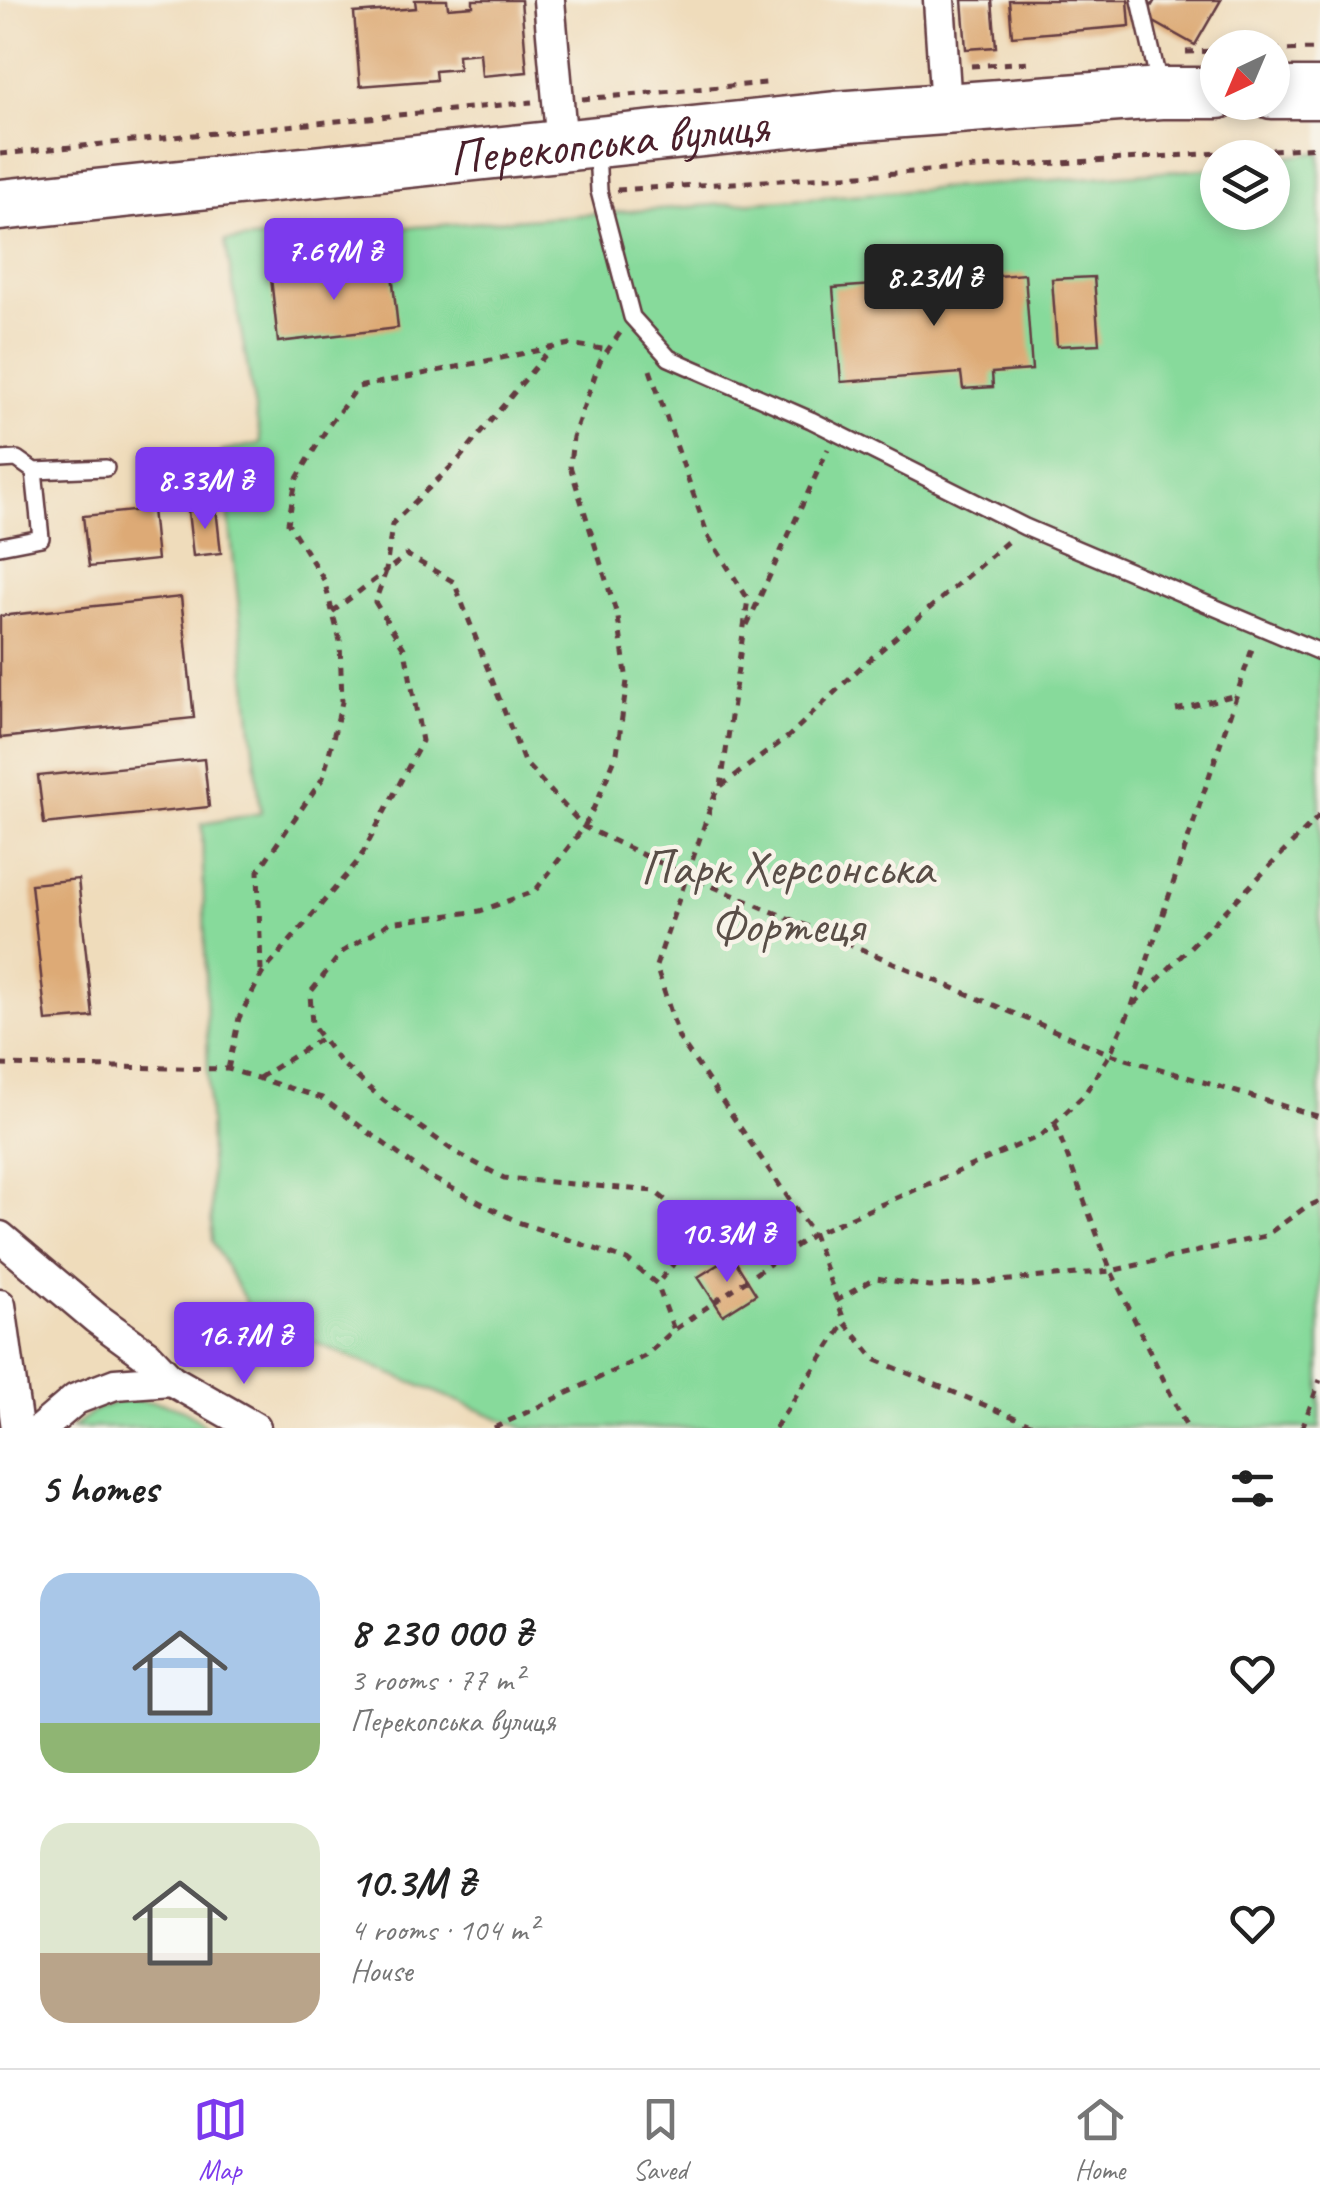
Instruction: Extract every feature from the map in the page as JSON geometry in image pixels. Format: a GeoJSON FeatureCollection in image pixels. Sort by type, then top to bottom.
{"type":"FeatureCollection","features":[{"type":"Feature","properties":{"kind":"main road","name":"Перекопська вулиця"},"geometry":{"type":"LineString","coordinates":[[0,205],[572,129],[1200,93]]}},
{"type":"Feature","properties":{"kind":"main road"},"geometry":{"type":"LineString","coordinates":[[1290,93],[1320,93]]}},
{"type":"Feature","properties":{"kind":"street"},"geometry":{"type":"LineString","coordinates":[[550,0],[572,129]]}},
{"type":"Feature","properties":{"kind":"street"},"geometry":{"type":"LineString","coordinates":[[939,0],[946,108]]}},
{"type":"Feature","properties":{"kind":"street"},"geometry":{"type":"LineString","coordinates":[[0,1237],[96,1318],[147,1355],[172,1380],[255,1428]]}},
{"type":"Feature","properties":{"kind":"street"},"geometry":{"type":"LineString","coordinates":[[0,1305],[16,1428]]}},
{"type":"Feature","properties":{"kind":"street"},"geometry":{"type":"LineString","coordinates":[[42,1428],[76,1399],[115,1384],[172,1380]]}},
{"type":"Feature","properties":{"kind":"street"},"geometry":{"type":"LineString","coordinates":[[203,1398],[226,1428]]}},
{"type":"Feature","properties":{"kind":"lane"},"geometry":{"type":"LineString","coordinates":[[1142,3],[1161,93]]}},
{"type":"Feature","properties":{"kind":"lane"},"geometry":{"type":"LineString","coordinates":[[572,129],[599,192],[632,317],[669,358],[835,432],[1025,527],[1320,652]]}},
{"type":"Feature","properties":{"kind":"lane"},"geometry":{"type":"LineString","coordinates":[[0,460],[17,459],[34,471],[106,468]]}},
{"type":"Feature","properties":{"kind":"lane"},"geometry":{"type":"LineString","coordinates":[[0,546],[41,538],[34,471]]}},
{"type":"Feature","properties":{"kind":"path"},"geometry":{"type":"LineString","coordinates":[[1290,50],[1320,49]]}},
{"type":"Feature","properties":{"kind":"path"},"geometry":{"type":"LineString","coordinates":[[0,154],[572,129]]}},
{"type":"Feature","properties":{"kind":"path"},"geometry":{"type":"LineString","coordinates":[[599,192],[1320,148]]}},
{"type":"Feature","properties":{"kind":"path"},"geometry":{"type":"LineString","coordinates":[[632,317],[600,361],[573,437],[570,466],[618,618],[627,682],[617,753],[584,826],[535,891],[480,911],[389,923],[342,952],[310,992],[312,1026],[339,1060],[384,1101],[455,1152],[504,1178],[654,1191],[668,1200],[702,1229],[657,1284]]}},
{"type":"Feature","properties":{"kind":"path"},"geometry":{"type":"LineString","coordinates":[[262,974],[258,871],[323,778],[342,702],[340,641],[324,580],[288,523],[296,480],[329,424],[358,387],[570,344],[608,350]]}},
{"type":"Feature","properties":{"kind":"path"},"geometry":{"type":"LineString","coordinates":[[228,1069],[238,1018],[262,974],[359,860],[422,741],[406,650],[375,602],[386,571],[392,524],[458,460],[552,348]]}},
{"type":"Feature","properties":{"kind":"path"},"geometry":{"type":"LineString","coordinates":[[650,370],[708,536],[748,599],[722,786]]}},
{"type":"Feature","properties":{"kind":"path"},"geometry":{"type":"LineString","coordinates":[[744,632],[835,432]]}},
{"type":"Feature","properties":{"kind":"path"},"geometry":{"type":"LineString","coordinates":[[1025,527],[860,667],[789,736],[722,786],[656,966],[679,1038],[814,1234],[845,1324],[876,1360],[1040,1428]]}},
{"type":"Feature","properties":{"kind":"path"},"geometry":{"type":"LineString","coordinates":[[332,612],[407,554],[454,582],[524,762],[584,826],[688,876],[1110,1054],[1320,1117]]}},
{"type":"Feature","properties":{"kind":"path"},"geometry":{"type":"LineString","coordinates":[[494,1428],[645,1356],[674,1330],[814,1234],[1042,1135],[1084,1095],[1110,1054],[1132,1006],[1259,628]]}},
{"type":"Feature","properties":{"kind":"path"},"geometry":{"type":"LineString","coordinates":[[1176,710],[1236,694]]}},
{"type":"Feature","properties":{"kind":"path"},"geometry":{"type":"LineString","coordinates":[[1132,1006],[1320,815]]}},
{"type":"Feature","properties":{"kind":"path"},"geometry":{"type":"LineString","coordinates":[[259,1078],[322,1038]]}},
{"type":"Feature","properties":{"kind":"path"},"geometry":{"type":"LineString","coordinates":[[0,1064],[228,1069],[322,1098],[428,1176],[518,1222],[627,1260],[657,1284],[674,1330]]}},
{"type":"Feature","properties":{"kind":"path"},"geometry":{"type":"LineString","coordinates":[[1054,1123],[1111,1271],[1186,1428]]}},
{"type":"Feature","properties":{"kind":"path"},"geometry":{"type":"LineString","coordinates":[[836,1300],[876,1278],[930,1288],[1111,1271],[1265,1236],[1320,1201]]}},
{"type":"Feature","properties":{"kind":"path"},"geometry":{"type":"LineString","coordinates":[[775,1428],[845,1324]]}},
{"type":"Feature","properties":{"kind":"path"},"geometry":{"type":"LineString","coordinates":[[1302,1428],[1320,1380]]}},
{"type":"Feature","properties":{"kind":"green space","name":"Парк Херсонська Фортеця"},"geometry":{"type":"Polygon","coordinates":[[[1320,152],[1320,1428],[523,1428],[255,1318],[212,1241],[202,824],[261,813],[222,452],[261,443],[225,241],[1200,169],[1200,230],[1290,230],[1290,156],[1320,152]]]}},
{"type":"Feature","properties":{"kind":"green space"},"geometry":{"type":"Polygon","coordinates":[[[123,1400],[178,1408],[206,1428],[71,1428],[99,1408],[123,1400]]]}},
{"type":"Feature","properties":{"kind":"building"},"geometry":{"type":"Polygon","coordinates":[[[415,0],[447,0],[448,8],[473,6],[473,0],[521,0],[527,72],[482,76],[480,53],[458,55],[459,69],[435,71],[436,80],[360,86],[354,13],[416,8],[415,0]]]}},
{"type":"Feature","properties":{"kind":"building"},"geometry":{"type":"Polygon","coordinates":[[[962,0],[992,0],[996,47],[966,49],[962,0]]]}},
{"type":"Feature","properties":{"kind":"building"},"geometry":{"type":"Polygon","coordinates":[[[1009,0],[1128,0],[1130,26],[1012,36],[1009,0]]]}},
{"type":"Feature","properties":{"kind":"building"},"geometry":{"type":"Polygon","coordinates":[[[1155,0],[1221,0],[1204,30],[1200,30],[1195,45],[1145,17],[1155,0]]]}},
{"type":"Feature","properties":{"kind":"building"},"geometry":{"type":"Polygon","coordinates":[[[391,265],[398,328],[278,342],[271,278],[391,265]]]}},
{"type":"Feature","properties":{"kind":"building"},"geometry":{"type":"Polygon","coordinates":[[[1025,274],[1032,370],[992,373],[993,387],[963,389],[961,373],[841,382],[833,288],[1025,274]]]}},
{"type":"Feature","properties":{"kind":"building"},"geometry":{"type":"Polygon","coordinates":[[[1094,277],[1099,344],[1057,346],[1052,279],[1094,277]]]}},
{"type":"Feature","properties":{"kind":"building"},"geometry":{"type":"Polygon","coordinates":[[[216,508],[221,553],[193,556],[188,511],[216,508]]]}},
{"type":"Feature","properties":{"kind":"building"},"geometry":{"type":"Polygon","coordinates":[[[152,509],[157,560],[89,567],[83,516],[152,509]]]}},
{"type":"Feature","properties":{"kind":"building"},"geometry":{"type":"Polygon","coordinates":[[[181,597],[194,718],[0,738],[0,616],[181,597]]]}},
{"type":"Feature","properties":{"kind":"building"},"geometry":{"type":"Polygon","coordinates":[[[204,759],[209,807],[44,824],[38,776],[204,759]]]}},
{"type":"Feature","properties":{"kind":"building"},"geometry":{"type":"Polygon","coordinates":[[[78,879],[93,1017],[46,1021],[31,884],[78,879]]]}},
{"type":"Feature","properties":{"kind":"building"},"geometry":{"type":"Polygon","coordinates":[[[732,1256],[756,1294],[723,1315],[698,1277],[732,1256]]]}}]}
